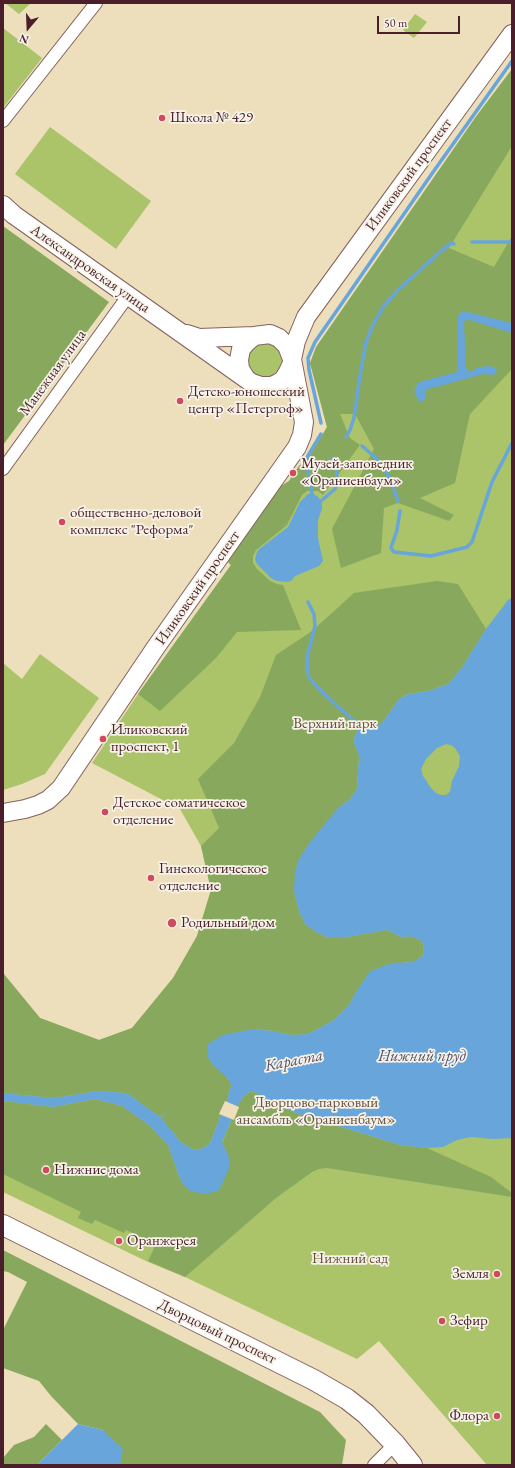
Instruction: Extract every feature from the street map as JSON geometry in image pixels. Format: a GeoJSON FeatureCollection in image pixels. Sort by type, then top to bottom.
{"type":"FeatureCollection","features":[{"type":"Feature","properties":{"kind":"main road","name":"Иликовский проспект"},"geometry":{"type":"LineString","coordinates":[[3,813],[38,805],[48,800],[61,788],[156,647],[297,447],[302,436],[304,422],[292,361],[296,341],[306,317],[512,34]]}},
{"type":"Feature","properties":{"kind":"main road","name":"Александровская улица"},"geometry":{"type":"LineString","coordinates":[[3,205],[14,215],[248,380]]}},
{"type":"Feature","properties":{"kind":"main road","name":"Иликовский проспект"},"geometry":{"type":"LineString","coordinates":[[256,336],[288,331],[306,317]]}},
{"type":"Feature","properties":{"kind":"main road","name":"Александровская улица"},"geometry":{"type":"LineString","coordinates":[[179,332],[199,338],[256,336]]}},
{"type":"Feature","properties":{"kind":"main road"},"geometry":{"type":"LineString","coordinates":[[270,334],[279,338],[287,346],[292,361],[283,380],[272,386],[261,386],[248,380],[240,369],[239,360],[241,349],[246,343],[256,336],[270,334]]}},
{"type":"Feature","properties":{"kind":"main road","name":"Дворцовый проспект"},"geometry":{"type":"LineString","coordinates":[[3,1226],[314,1380],[348,1399],[366,1414],[395,1444],[412,1465]]}},
{"type":"Feature","properties":{"kind":"street"},"geometry":{"type":"LineString","coordinates":[[3,121],[96,3]]}},
{"type":"Feature","properties":{"kind":"street","name":"Манежная улица"},"geometry":{"type":"LineString","coordinates":[[3,470],[128,296]]}},
{"type":"Feature","properties":{"kind":"street"},"geometry":{"type":"LineString","coordinates":[[374,1465],[395,1444]]}},
{"type":"Feature","properties":{"kind":"green space"},"geometry":{"type":"Polygon","coordinates":[[[5,3],[31,3],[19,14],[5,3]]]}},
{"type":"Feature","properties":{"kind":"green space"},"geometry":{"type":"Polygon","coordinates":[[[415,14],[427,22],[414,38],[403,30],[415,14]]]}},
{"type":"Feature","properties":{"kind":"green space"},"geometry":{"type":"Polygon","coordinates":[[[3,28],[42,58],[3,108],[3,28]]]}},
{"type":"Feature","properties":{"kind":"green space","name":"Верхний парк"},"geometry":{"type":"Polygon","coordinates":[[[512,69],[512,1465],[487,1465],[379,1341],[357,1359],[185,1277],[148,1262],[3,1192],[3,973],[40,1018],[99,1040],[132,1028],[173,978],[197,936],[211,890],[201,846],[180,809],[92,763],[138,694],[231,565],[228,562],[278,488],[289,481],[299,466],[307,460],[325,431],[327,427],[310,363],[475,118],[512,69]]]}},
{"type":"Feature","properties":{"kind":"green space"},"geometry":{"type":"Polygon","coordinates":[[[512,69],[512,146],[449,248],[494,267],[512,236],[512,369],[470,414],[455,483],[420,498],[454,515],[449,521],[398,503],[384,508],[381,553],[341,568],[332,529],[374,449],[355,414],[340,414],[350,438],[360,445],[323,495],[318,491],[307,491],[302,495],[287,525],[256,550],[253,556],[253,563],[257,569],[270,581],[283,585],[301,630],[237,632],[216,658],[160,711],[138,694],[231,565],[228,562],[278,488],[289,481],[299,466],[307,460],[327,427],[310,363],[316,347],[475,118],[512,69]]]}},
{"type":"Feature","properties":{"kind":"green space"},"geometry":{"type":"Polygon","coordinates":[[[50,127],[151,201],[116,249],[15,174],[50,127]]]}},
{"type":"Feature","properties":{"kind":"green space"},"geometry":{"type":"Polygon","coordinates":[[[3,226],[109,302],[3,445],[3,226]]]}},
{"type":"Feature","properties":{"kind":"green space"},"geometry":{"type":"Polygon","coordinates":[[[263,341],[277,345],[284,359],[284,366],[274,378],[259,379],[247,370],[249,348],[263,341]]]}},
{"type":"Feature","properties":{"kind":"green space"},"geometry":{"type":"Polygon","coordinates":[[[437,581],[458,584],[486,629],[461,669],[448,684],[428,691],[407,694],[399,699],[382,723],[376,727],[360,726],[353,740],[359,756],[357,789],[349,800],[339,807],[294,891],[299,911],[305,924],[316,932],[329,938],[342,938],[387,930],[403,938],[409,936],[421,940],[424,946],[423,955],[414,962],[404,962],[356,992],[349,1005],[334,1020],[308,1034],[291,1035],[253,1029],[226,1077],[230,1081],[231,1086],[227,1100],[210,1143],[204,1148],[194,1150],[181,1142],[161,1118],[164,1113],[160,1117],[127,1093],[98,1091],[54,1098],[3,1093],[3,973],[40,1018],[99,1040],[132,1028],[173,978],[197,936],[211,890],[201,846],[219,828],[198,779],[234,743],[260,697],[276,655],[312,631],[354,593],[437,581]]]}},
{"type":"Feature","properties":{"kind":"green space"},"geometry":{"type":"Polygon","coordinates":[[[40,654],[99,698],[45,774],[3,790],[3,663],[22,679],[40,654]]]}},
{"type":"Feature","properties":{"kind":"green space"},"geometry":{"type":"Polygon","coordinates":[[[252,1091],[270,1102],[299,1114],[400,1145],[427,1148],[491,1177],[512,1193],[512,1197],[327,1168],[319,1169],[312,1172],[276,1198],[185,1277],[148,1261],[156,1244],[126,1230],[124,1233],[95,1220],[92,1224],[78,1218],[81,1212],[3,1174],[3,1101],[53,1107],[95,1099],[122,1106],[149,1125],[168,1145],[184,1186],[223,1146],[222,1143],[238,1105],[246,1094],[252,1091]]]}},
{"type":"Feature","properties":{"kind":"green space"},"geometry":{"type":"Polygon","coordinates":[[[3,1250],[320,1412],[346,1440],[342,1465],[120,1465],[103,1430],[78,1424],[39,1381],[3,1368],[3,1330],[27,1282],[3,1271],[3,1250]]]}},
{"type":"Feature","properties":{"kind":"green space"},"geometry":{"type":"Polygon","coordinates":[[[46,1424],[62,1440],[37,1465],[3,1465],[3,1458],[14,1445],[34,1437],[46,1424]]]}},
{"type":"Feature","properties":{"kind":"water"},"geometry":{"type":"Polygon","coordinates":[[[461,312],[467,312],[512,323],[512,333],[469,320],[466,320],[464,323],[467,370],[470,372],[477,368],[487,366],[494,367],[497,370],[494,375],[483,374],[425,390],[425,400],[419,402],[414,390],[419,382],[457,372],[458,316],[461,312]]]}},
{"type":"Feature","properties":{"kind":"water"},"geometry":{"type":"Polygon","coordinates":[[[312,493],[318,497],[322,504],[322,509],[318,520],[318,538],[323,561],[319,566],[295,576],[291,581],[277,581],[271,578],[257,564],[255,559],[256,555],[258,550],[288,527],[300,502],[308,494],[312,493]]]}},
{"type":"Feature","properties":{"kind":"water","name":"Нижний пруд"},"geometry":{"type":"Polygon","coordinates":[[[512,598],[512,1138],[493,1139],[471,1137],[457,1140],[443,1147],[427,1148],[400,1145],[299,1114],[270,1102],[252,1091],[246,1094],[238,1105],[222,1142],[229,1157],[229,1168],[222,1184],[218,1191],[205,1194],[191,1191],[184,1186],[168,1145],[149,1125],[122,1106],[95,1099],[53,1107],[3,1101],[3,1093],[54,1098],[98,1091],[127,1093],[160,1117],[169,1110],[161,1118],[181,1142],[194,1150],[204,1148],[210,1143],[231,1086],[230,1081],[213,1065],[207,1056],[208,1044],[223,1035],[253,1029],[291,1035],[308,1034],[334,1020],[349,1005],[370,971],[392,963],[414,962],[423,955],[424,946],[421,940],[409,936],[403,938],[387,930],[342,938],[329,938],[316,932],[305,924],[299,911],[294,891],[295,871],[299,859],[310,842],[339,807],[349,800],[357,789],[359,756],[353,740],[360,726],[376,727],[382,723],[399,699],[408,694],[428,691],[448,684],[461,669],[486,629],[508,600],[512,598]],[[446,744],[437,748],[426,759],[421,769],[423,776],[431,788],[436,793],[441,795],[446,795],[450,792],[452,781],[459,766],[460,756],[451,745],[446,744]]]}},
{"type":"Feature","properties":{"kind":"water"},"geometry":{"type":"Polygon","coordinates":[[[78,1424],[103,1430],[123,1449],[120,1465],[37,1465],[78,1424]]]}},
{"type":"Feature","properties":{"kind":"pier"},"geometry":{"type":"Polygon","coordinates":[[[225,1101],[239,1107],[234,1120],[219,1114],[225,1101]]]}},
{"type":"Feature","properties":{"kind":"waterway"},"geometry":{"type":"LineString","coordinates":[[321,423],[309,370],[308,358],[315,342],[512,61]]}},
{"type":"Feature","properties":{"kind":"waterway"},"geometry":{"type":"LineString","coordinates":[[472,242],[512,242]]}},
{"type":"Feature","properties":{"kind":"waterway"},"geometry":{"type":"LineString","coordinates":[[346,437],[354,418],[366,342],[383,307],[397,291],[441,251],[452,243],[454,244]]}},
{"type":"Feature","properties":{"kind":"waterway"},"geometry":{"type":"LineString","coordinates":[[311,498],[312,493],[306,459],[321,434]]}},
{"type":"Feature","properties":{"kind":"waterway"},"geometry":{"type":"LineString","coordinates":[[400,511],[397,530],[391,548],[394,552],[431,556],[467,547],[472,542],[492,482],[512,443]]}},
{"type":"Feature","properties":{"kind":"waterway"},"geometry":{"type":"LineString","coordinates":[[362,446],[376,458],[391,480],[398,501]]}},
{"type":"Feature","properties":{"kind":"waterway"},"geometry":{"type":"LineString","coordinates":[[321,501],[335,489],[337,483],[337,473],[332,458]]}},
{"type":"Feature","properties":{"kind":"waterway"},"geometry":{"type":"LineString","coordinates":[[308,602],[314,614],[315,626],[308,653],[307,665],[309,678],[325,695],[360,726]]}},
{"type":"Feature","properties":{"kind":"place","name":"Школа № 429"},"geometry":{"type":"Point","coordinates":[162,118]}},
{"type":"Feature","properties":{"kind":"place","name":"Детско-юношеский центр «Петергоф»"},"geometry":{"type":"Point","coordinates":[180,401]}},
{"type":"Feature","properties":{"kind":"place","name":"Музей-заповедник «Ораниенбаум»"},"geometry":{"type":"Point","coordinates":[293,473]}},
{"type":"Feature","properties":{"kind":"place","name":"oбщеcтвенно-деловoй кoмплeкc \"Peфoрма\""},"geometry":{"type":"Point","coordinates":[62,522]}},
{"type":"Feature","properties":{"kind":"place","name":"Иликовский проспект, 1"},"geometry":{"type":"Point","coordinates":[103,739]}},
{"type":"Feature","properties":{"kind":"place","name":"Детское соматическое отделение"},"geometry":{"type":"Point","coordinates":[105,812]}},
{"type":"Feature","properties":{"kind":"place","name":"Гинекологическое отделение"},"geometry":{"type":"Point","coordinates":[151,878]}},
{"type":"Feature","properties":{"kind":"place","name":"Родильный дом"},"geometry":{"type":"Point","coordinates":[172,923]}},
{"type":"Feature","properties":{"kind":"place","name":"Нижние дома"},"geometry":{"type":"Point","coordinates":[46,1170]}},
{"type":"Feature","properties":{"kind":"place","name":"Оранжерея"},"geometry":{"type":"Point","coordinates":[119,1241]}},
{"type":"Feature","properties":{"kind":"place","name":"Земля"},"geometry":{"type":"Point","coordinates":[497,1274]}},
{"type":"Feature","properties":{"kind":"place","name":"Зефир"},"geometry":{"type":"Point","coordinates":[442,1321]}},
{"type":"Feature","properties":{"kind":"place","name":"Флора"},"geometry":{"type":"Point","coordinates":[497,1416]}},
{"type":"Feature","properties":{"kind":"water label","name":"Караста"},"geometry":{"type":"Point","coordinates":[294,1061]}},
{"type":"Feature","properties":{"kind":"park label","name":"Дворцово-парковый ансамбль «Ораниенбаум»"},"geometry":{"type":"Point","coordinates":[316,1112]}},
{"type":"Feature","properties":{"kind":"park label","name":"Нижний сад"},"geometry":{"type":"Point","coordinates":[350,1259]}}]}
